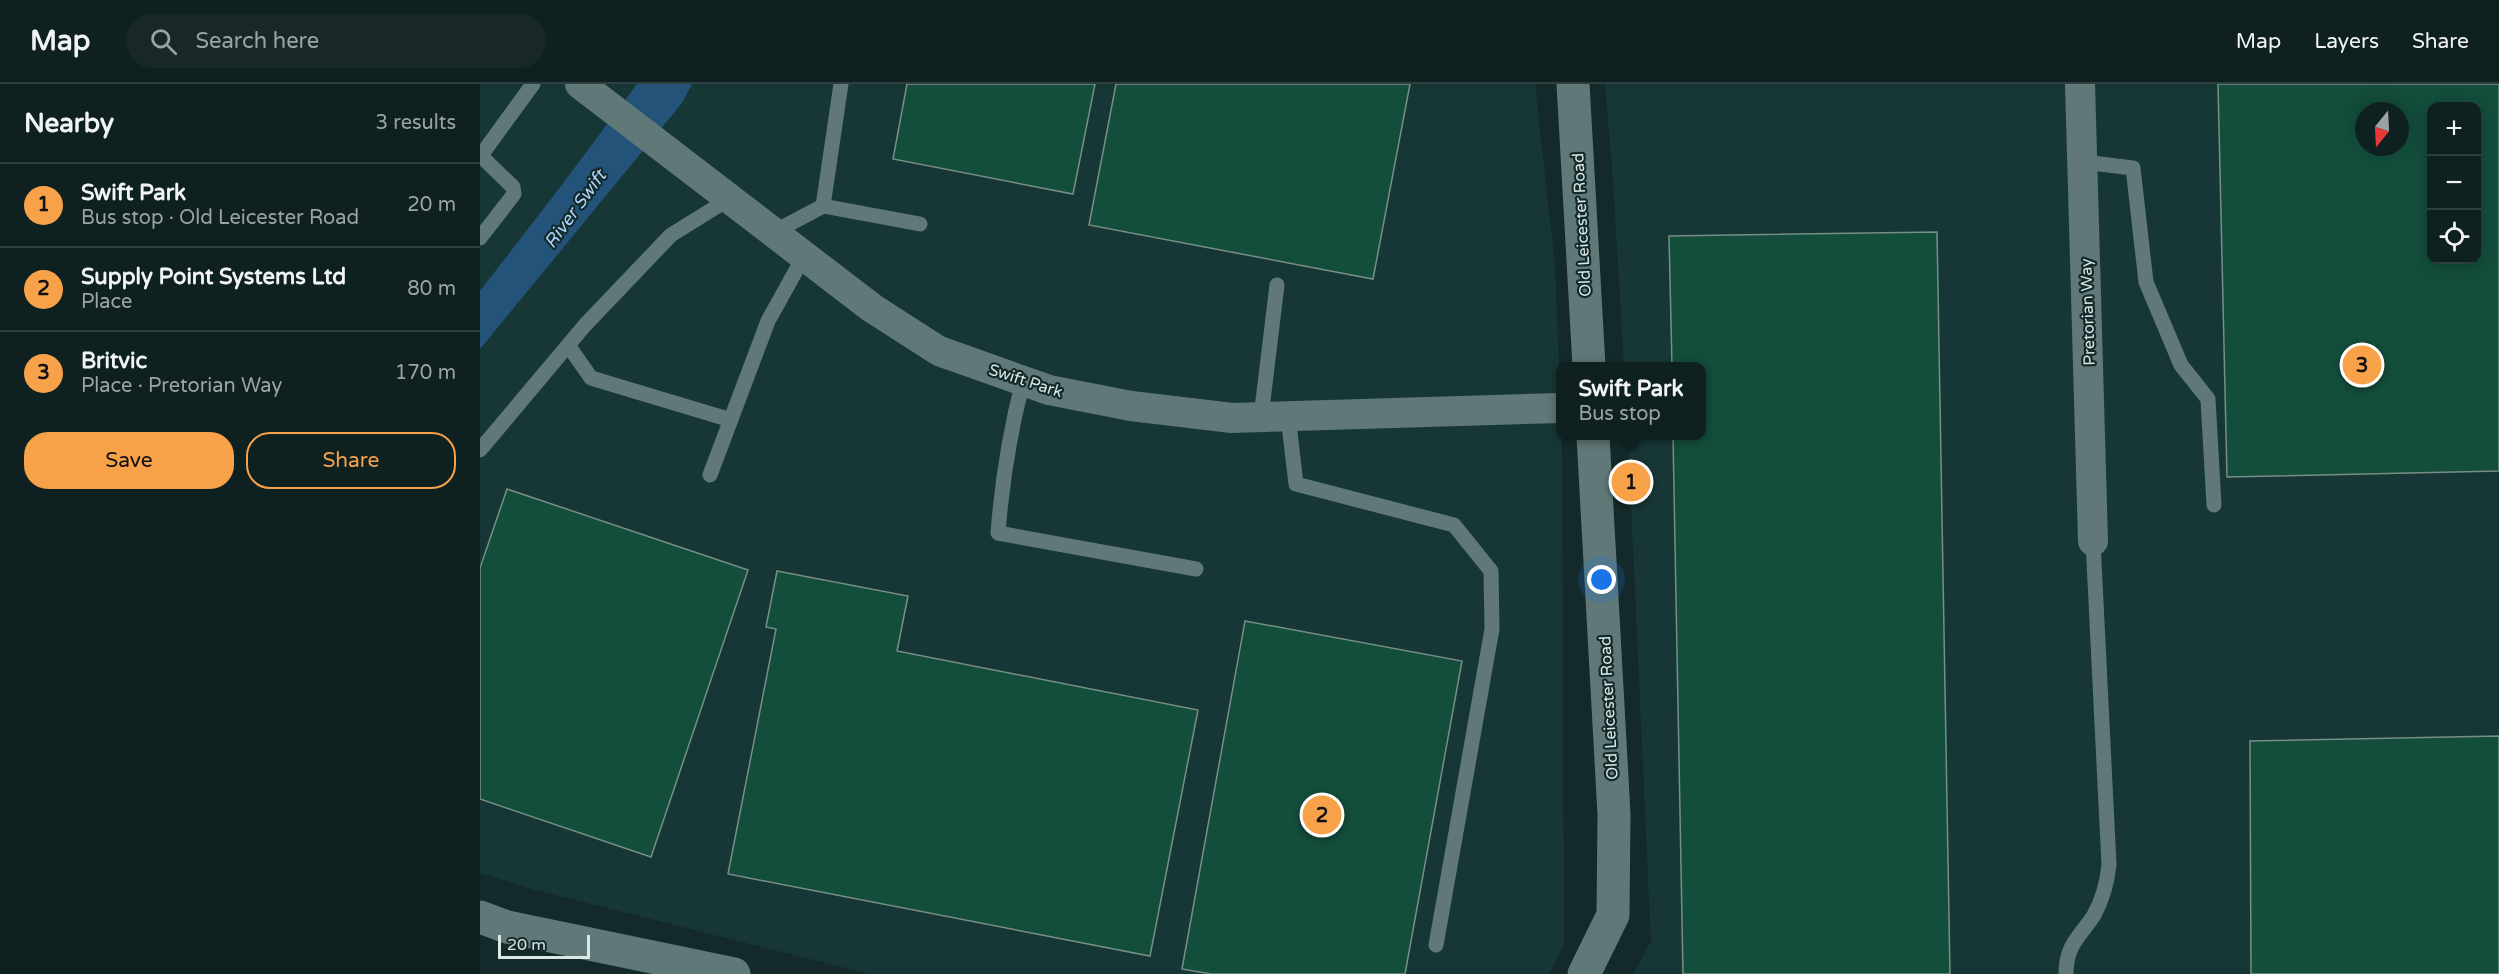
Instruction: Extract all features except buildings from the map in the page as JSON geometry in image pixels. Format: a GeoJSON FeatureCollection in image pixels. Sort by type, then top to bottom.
{"type":"FeatureCollection","features":[{"type":"Feature","properties":{"kind":"street","name":"Old Leicester Road"},"geometry":{"type":"LineString","coordinates":[[1573,84],[1589,362]]}},
{"type":"Feature","properties":{"kind":"street","name":"Pretorian Way"},"geometry":{"type":"LineString","coordinates":[[2080,84],[2093,541]]}},
{"type":"Feature","properties":{"kind":"street","name":"Swift Park"},"geometry":{"type":"LineString","coordinates":[[583,86],[872,308],[939,351],[1048,390],[1131,406],[1232,418],[1556,408]]}},
{"type":"Feature","properties":{"kind":"street","name":"Old Leicester Road"},"geometry":{"type":"LineString","coordinates":[[1584,974],[1613,915],[1614,814],[1593,440]]}},
{"type":"Feature","properties":{"kind":"street"},"geometry":{"type":"LineString","coordinates":[[480,917],[507,927],[734,974]]}},
{"type":"Feature","properties":{"kind":"lane"},"geometry":{"type":"LineString","coordinates":[[480,238],[514,194],[513,187],[485,160],[482,154],[532,84]]}},
{"type":"Feature","properties":{"kind":"lane"},"geometry":{"type":"LineString","coordinates":[[823,206],[841,84]]}},
{"type":"Feature","properties":{"kind":"lane"},"geometry":{"type":"LineString","coordinates":[[2083,162],[2133,168],[2146,282],[2181,366],[2208,399],[2214,505]]}},
{"type":"Feature","properties":{"kind":"lane"},"geometry":{"type":"LineString","coordinates":[[480,450],[568,345],[671,235],[725,196]]}},
{"type":"Feature","properties":{"kind":"lane"},"geometry":{"type":"LineString","coordinates":[[774,232],[823,206],[920,224]]}},
{"type":"Feature","properties":{"kind":"lane"},"geometry":{"type":"LineString","coordinates":[[710,475],[768,321],[804,256]]}},
{"type":"Feature","properties":{"kind":"lane"},"geometry":{"type":"LineString","coordinates":[[1277,285],[1274,416],[1296,484],[1454,525],[1491,571],[1492,629],[1436,945]]}},
{"type":"Feature","properties":{"kind":"lane"},"geometry":{"type":"LineString","coordinates":[[568,345],[591,378],[731,420]]}},
{"type":"Feature","properties":{"kind":"lane"},"geometry":{"type":"LineString","coordinates":[[1023,381],[1011,429],[1001,487],[998,533],[1196,569]]}},
{"type":"Feature","properties":{"kind":"lane"},"geometry":{"type":"LineString","coordinates":[[2066,974],[2069,951],[2093,915],[2103,894],[2109,865],[2093,541]]}},
{"type":"Feature","properties":{"kind":"shaded area"},"geometry":{"type":"Polygon","coordinates":[[[480,84],[1535,84],[1555,264],[1559,362],[1556,362],[1556,440],[1562,440],[1562,444],[1564,945],[1549,974],[870,974],[535,890],[480,873],[480,84]]]}},
{"type":"Feature","properties":{"kind":"shaded area"},"geometry":{"type":"Polygon","coordinates":[[[1605,84],[2499,84],[2499,974],[1633,974],[1651,942],[1628,440],[1706,440],[1706,362],[1624,362],[1605,84]]]}},
{"type":"Feature","properties":{"kind":"water","name":"River Swift"},"geometry":{"type":"Polygon","coordinates":[[[637,84],[692,84],[682,103],[480,349],[480,291],[637,84]]]}},
{"type":"Feature","properties":{"kind":"place","name":"Britvic"},"geometry":{"type":"Point","coordinates":[2362,365]}},
{"type":"Feature","properties":{"kind":"place","name":"Swift Park"},"geometry":{"type":"Point","coordinates":[1631,482]}},
{"type":"Feature","properties":{"kind":"place","name":"Supply Point Systems Ltd"},"geometry":{"type":"Point","coordinates":[1322,815]}}]}
